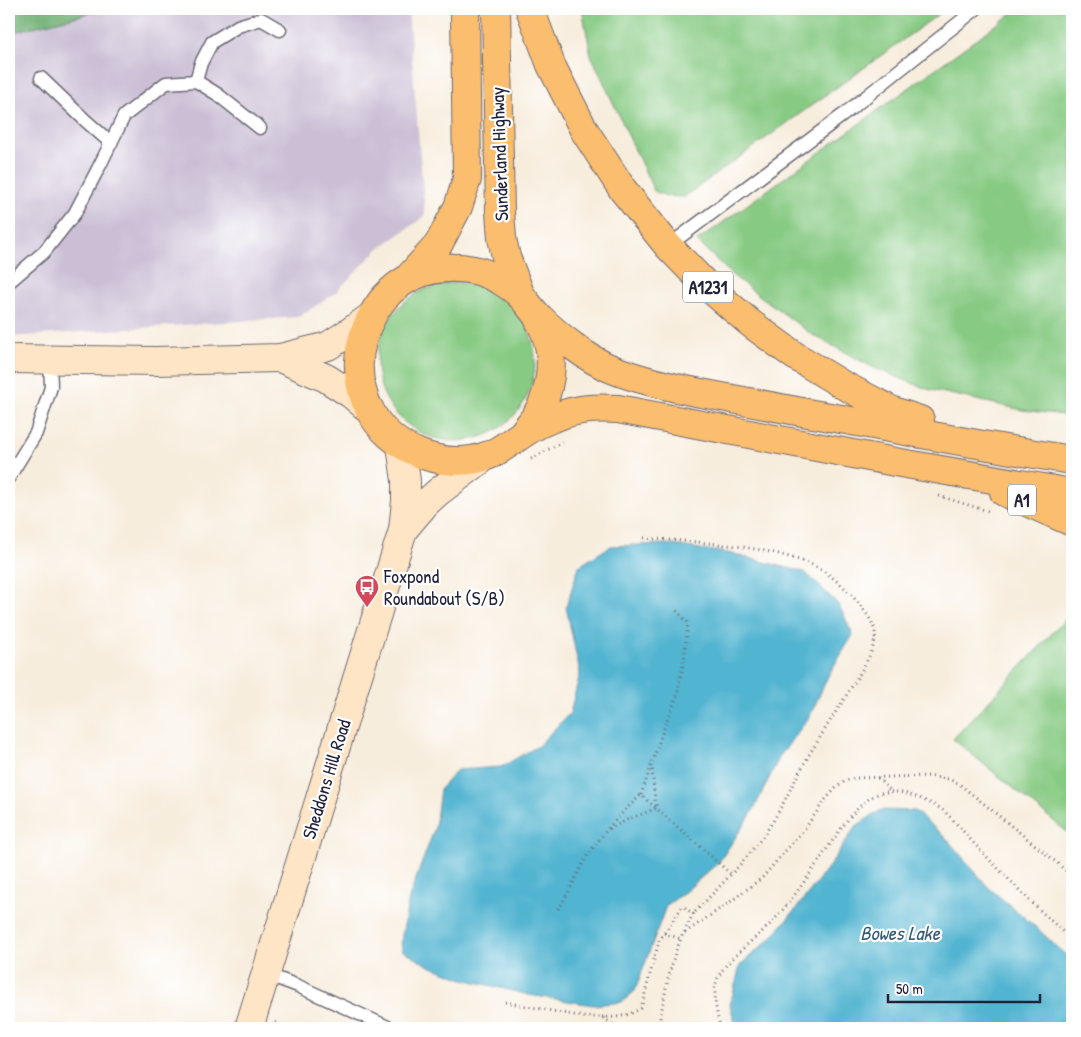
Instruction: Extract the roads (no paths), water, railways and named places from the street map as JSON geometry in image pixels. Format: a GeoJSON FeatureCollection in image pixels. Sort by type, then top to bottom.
{"type":"FeatureCollection","features":[{"type":"Feature","properties":{"kind":"highway","name":"Sunderland Highway"},"geometry":{"type":"LineString","coordinates":[[409,278],[438,245],[458,207],[466,179],[466,9]]}},
{"type":"Feature","properties":{"kind":"highway","name":"Sunderland Highway"},"geometry":{"type":"LineString","coordinates":[[496,9],[502,238],[506,257],[547,338],[551,364],[548,390],[538,414],[522,434]]}},
{"type":"Feature","properties":{"kind":"highway","name":"A1231"},"geometry":{"type":"LineString","coordinates":[[530,9],[551,65],[584,130],[623,190],[668,246],[707,286],[750,323],[795,356],[843,385],[893,411],[998,447]]}},
{"type":"Feature","properties":{"kind":"highway"},"geometry":{"type":"LineString","coordinates":[[529,305],[499,280],[476,270],[452,267],[433,269],[409,278],[394,289],[381,302],[372,316],[362,338],[358,365],[361,387],[370,410],[383,429],[401,445],[420,455],[436,459],[464,461],[486,456],[505,447],[522,434],[556,417],[576,410],[591,408],[618,410],[1072,493]]}},
{"type":"Feature","properties":{"kind":"highway","name":"A1231"},"geometry":{"type":"LineString","coordinates":[[529,305],[575,347],[608,368],[636,378],[738,400],[1072,460]]}},
{"type":"Feature","properties":{"kind":"highway","name":"A1"},"geometry":{"type":"LineString","coordinates":[[974,476],[1009,495],[1072,522]]}},
{"type":"Feature","properties":{"kind":"street"},"geometry":{"type":"LineString","coordinates":[[9,359],[156,361],[280,358],[328,346],[372,316]]}},
{"type":"Feature","properties":{"kind":"street"},"geometry":{"type":"LineString","coordinates":[[280,358],[326,378],[351,394],[370,410]]}},
{"type":"Feature","properties":{"kind":"street"},"geometry":{"type":"LineString","coordinates":[[401,445],[406,481],[403,530]]}},
{"type":"Feature","properties":{"kind":"street"},"geometry":{"type":"LineString","coordinates":[[403,530],[438,492],[486,456]]}},
{"type":"Feature","properties":{"kind":"street","name":"Sheddons Hill Road"},"geometry":{"type":"LineString","coordinates":[[249,1028],[403,530]]}},
{"type":"Feature","properties":{"kind":"lane"},"geometry":{"type":"LineString","coordinates":[[668,246],[843,116],[976,9]]}},
{"type":"Feature","properties":{"kind":"lane"},"geometry":{"type":"LineString","coordinates":[[196,81],[201,63],[212,42],[238,26],[261,19],[280,30]]}},
{"type":"Feature","properties":{"kind":"lane"},"geometry":{"type":"LineString","coordinates":[[41,78],[111,143]]}},
{"type":"Feature","properties":{"kind":"lane"},"geometry":{"type":"LineString","coordinates":[[9,282],[44,252],[75,213],[124,116],[166,83],[196,81],[217,94],[260,128]]}},
{"type":"Feature","properties":{"kind":"lane"},"geometry":{"type":"LineString","coordinates":[[9,478],[36,433],[51,387],[50,359]]}},
{"type":"Feature","properties":{"kind":"lane"},"geometry":{"type":"LineString","coordinates":[[266,974],[298,986],[390,1028]]}},
{"type":"Feature","properties":{"kind":"water"},"geometry":{"type":"Polygon","coordinates":[[[666,544],[728,553],[805,572],[839,605],[853,635],[829,674],[810,716],[780,756],[753,811],[719,862],[666,906],[635,991],[622,1002],[593,1005],[529,995],[463,979],[429,966],[402,950],[401,941],[409,898],[435,827],[440,789],[457,770],[501,767],[538,746],[570,713],[580,673],[566,607],[579,566],[611,546],[666,544]]]}},
{"type":"Feature","properties":{"kind":"water","name":"Bowes Lake"},"geometry":{"type":"Polygon","coordinates":[[[881,810],[915,811],[945,837],[989,888],[1038,929],[1072,961],[1072,1028],[736,1028],[730,1005],[740,965],[770,939],[796,909],[830,865],[856,826],[881,810]]]}},
{"type":"Feature","properties":{"kind":"place","name":"Foxpond Roundabout (S/B)"},"geometry":{"type":"Point","coordinates":[367,608]}}]}
